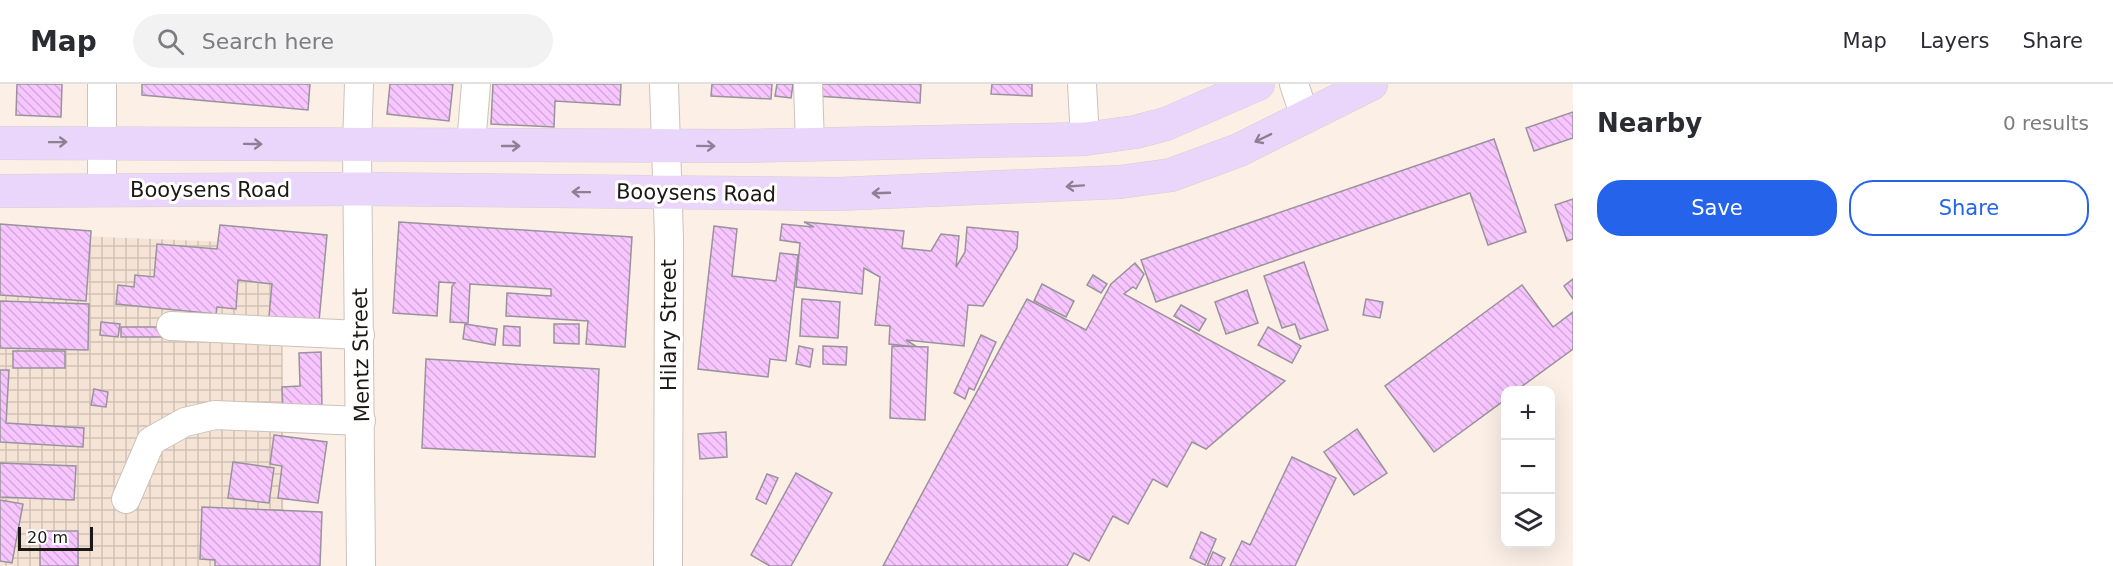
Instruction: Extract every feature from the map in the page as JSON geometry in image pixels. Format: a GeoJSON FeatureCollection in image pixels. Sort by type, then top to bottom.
{"type":"FeatureCollection","features":[{"type":"Feature","properties":{"kind":"main road"},"geometry":{"type":"LineString","coordinates":[[0,143],[471,146],[810,145],[1085,139],[1135,132],[1166,124],[1258,84]]}},
{"type":"Feature","properties":{"kind":"main road","name":"Booysens Road"},"geometry":{"type":"LineString","coordinates":[[0,191],[359,189],[838,194],[1063,187],[1171,175],[1239,150],[1371,84]]}},
{"type":"Feature","properties":{"kind":"street"},"geometry":{"type":"LineString","coordinates":[[102,84],[102,191]]}},
{"type":"Feature","properties":{"kind":"street","name":"Mentz Street"},"geometry":{"type":"LineString","coordinates":[[360,84],[357,145],[362,421],[361,566]]}},
{"type":"Feature","properties":{"kind":"street"},"geometry":{"type":"LineString","coordinates":[[471,146],[476,84]]}},
{"type":"Feature","properties":{"kind":"street","name":"Hilary Street"},"geometry":{"type":"LineString","coordinates":[[664,84],[669,305],[668,566]]}},
{"type":"Feature","properties":{"kind":"street"},"geometry":{"type":"LineString","coordinates":[[808,84],[810,145]]}},
{"type":"Feature","properties":{"kind":"street"},"geometry":{"type":"LineString","coordinates":[[1083,84],[1085,139]]}},
{"type":"Feature","properties":{"kind":"street"},"geometry":{"type":"LineString","coordinates":[[1294,84],[1305,117]]}},
{"type":"Feature","properties":{"kind":"street"},"geometry":{"type":"LineString","coordinates":[[171,326],[360,335]]}},
{"type":"Feature","properties":{"kind":"street"},"geometry":{"type":"LineString","coordinates":[[126,499],[151,441],[185,422],[215,415],[362,421]]}},
{"type":"Feature","properties":{"kind":"shaded area"},"geometry":{"type":"Polygon","coordinates":[[[0,233],[282,244],[284,566],[0,566],[0,233]]]}},
{"type":"Feature","properties":{"kind":"building"},"geometry":{"type":"Polygon","coordinates":[[[17,84],[62,84],[61,117],[16,115],[17,84]]]}},
{"type":"Feature","properties":{"kind":"building"},"geometry":{"type":"Polygon","coordinates":[[[142,84],[310,84],[308,110],[142,95],[142,84]]]}},
{"type":"Feature","properties":{"kind":"building"},"geometry":{"type":"Polygon","coordinates":[[[390,84],[453,84],[449,121],[387,114],[390,84]]]}},
{"type":"Feature","properties":{"kind":"building"},"geometry":{"type":"Polygon","coordinates":[[[493,84],[621,84],[620,105],[555,101],[554,127],[491,124],[493,84]]]}},
{"type":"Feature","properties":{"kind":"building"},"geometry":{"type":"Polygon","coordinates":[[[712,84],[772,84],[771,99],[711,96],[712,84]]]}},
{"type":"Feature","properties":{"kind":"building"},"geometry":{"type":"Polygon","coordinates":[[[777,84],[793,84],[791,98],[775,96],[777,84]]]}},
{"type":"Feature","properties":{"kind":"building"},"geometry":{"type":"Polygon","coordinates":[[[818,84],[921,84],[920,103],[817,96],[818,84]]]}},
{"type":"Feature","properties":{"kind":"building"},"geometry":{"type":"Polygon","coordinates":[[[992,84],[1032,84],[1032,96],[991,94],[992,84]]]}},
{"type":"Feature","properties":{"kind":"building"},"geometry":{"type":"Polygon","coordinates":[[[1573,112],[1573,138],[1534,151],[1526,128],[1573,112]]]}},
{"type":"Feature","properties":{"kind":"building"},"geometry":{"type":"Polygon","coordinates":[[[1494,139],[1526,232],[1488,245],[1470,193],[1156,302],[1141,260],[1494,139]]]}},
{"type":"Feature","properties":{"kind":"building"},"geometry":{"type":"Polygon","coordinates":[[[1573,199],[1573,239],[1567,241],[1555,205],[1573,199]]]}},
{"type":"Feature","properties":{"kind":"building"},"geometry":{"type":"Polygon","coordinates":[[[399,222],[632,237],[625,347],[586,344],[588,321],[506,316],[507,293],[551,296],[551,289],[470,284],[468,323],[450,322],[452,286],[455,283],[439,282],[437,316],[393,313],[399,222]]]}},
{"type":"Feature","properties":{"kind":"building"},"geometry":{"type":"Polygon","coordinates":[[[804,222],[904,231],[902,248],[931,251],[941,234],[959,236],[956,267],[965,252],[967,227],[1018,232],[1017,248],[983,306],[968,305],[964,346],[906,340],[917,347],[889,344],[890,326],[875,325],[880,277],[864,268],[862,294],[796,287],[800,243],[780,240],[782,224],[814,227],[804,222]]]}},
{"type":"Feature","properties":{"kind":"building"},"geometry":{"type":"Polygon","coordinates":[[[0,224],[91,231],[86,301],[0,295],[0,224]]]}},
{"type":"Feature","properties":{"kind":"building"},"geometry":{"type":"Polygon","coordinates":[[[220,225],[327,235],[318,332],[268,327],[272,284],[238,280],[236,309],[217,307],[216,314],[116,304],[118,285],[134,287],[135,275],[154,277],[157,244],[217,249],[220,225]]]}},
{"type":"Feature","properties":{"kind":"building"},"geometry":{"type":"Polygon","coordinates":[[[714,226],[737,229],[732,276],[776,281],[780,253],[798,255],[786,361],[770,359],[768,377],[698,369],[714,226]]]}},
{"type":"Feature","properties":{"kind":"building"},"geometry":{"type":"Polygon","coordinates":[[[1304,262],[1328,330],[1300,339],[1295,324],[1282,328],[1264,276],[1304,262]]]}},
{"type":"Feature","properties":{"kind":"building"},"geometry":{"type":"Polygon","coordinates":[[[1135,263],[1144,274],[1136,289],[1133,287],[1124,294],[1285,381],[1206,449],[1192,442],[1167,487],[1153,479],[1128,524],[1113,516],[1089,561],[1074,553],[1067,566],[883,566],[1027,299],[1086,330],[1111,284],[1135,263]]]}},
{"type":"Feature","properties":{"kind":"building"},"geometry":{"type":"Polygon","coordinates":[[[1093,275],[1107,284],[1101,293],[1087,285],[1093,275]]]}},
{"type":"Feature","properties":{"kind":"building"},"geometry":{"type":"Polygon","coordinates":[[[1573,279],[1573,299],[1564,286],[1573,279]]]}},
{"type":"Feature","properties":{"kind":"building"},"geometry":{"type":"Polygon","coordinates":[[[1042,284],[1074,301],[1066,317],[1034,301],[1042,284]]]}},
{"type":"Feature","properties":{"kind":"building"},"geometry":{"type":"Polygon","coordinates":[[[1522,285],[1553,327],[1573,312],[1573,349],[1522,386],[1501,386],[1501,403],[1434,452],[1385,386],[1522,285]]]}},
{"type":"Feature","properties":{"kind":"building"},"geometry":{"type":"Polygon","coordinates":[[[1247,290],[1258,323],[1226,334],[1215,302],[1247,290]]]}},
{"type":"Feature","properties":{"kind":"building"},"geometry":{"type":"Polygon","coordinates":[[[802,299],[840,302],[838,338],[800,336],[802,299]]]}},
{"type":"Feature","properties":{"kind":"building"},"geometry":{"type":"Polygon","coordinates":[[[1366,299],[1383,302],[1380,318],[1363,315],[1366,299]]]}},
{"type":"Feature","properties":{"kind":"building"},"geometry":{"type":"Polygon","coordinates":[[[0,301],[89,304],[88,350],[0,348],[0,301]]]}},
{"type":"Feature","properties":{"kind":"building"},"geometry":{"type":"Polygon","coordinates":[[[1181,305],[1206,319],[1199,331],[1174,316],[1181,305]]]}},
{"type":"Feature","properties":{"kind":"building"},"geometry":{"type":"Polygon","coordinates":[[[101,322],[120,324],[118,337],[100,335],[101,322]]]}},
{"type":"Feature","properties":{"kind":"building"},"geometry":{"type":"Polygon","coordinates":[[[465,324],[497,329],[495,345],[463,339],[465,324]]]}},
{"type":"Feature","properties":{"kind":"building"},"geometry":{"type":"Polygon","coordinates":[[[554,324],[579,324],[579,344],[554,343],[554,324]]]}},
{"type":"Feature","properties":{"kind":"building"},"geometry":{"type":"Polygon","coordinates":[[[504,326],[520,327],[520,346],[503,345],[504,326]]]}},
{"type":"Feature","properties":{"kind":"building"},"geometry":{"type":"Polygon","coordinates":[[[121,327],[162,327],[161,337],[121,337],[121,327]]]}},
{"type":"Feature","properties":{"kind":"building"},"geometry":{"type":"Polygon","coordinates":[[[1268,327],[1301,346],[1292,363],[1258,345],[1268,327]]]}},
{"type":"Feature","properties":{"kind":"building"},"geometry":{"type":"Polygon","coordinates":[[[981,335],[996,342],[974,390],[969,388],[965,399],[954,393],[981,335]]]}},
{"type":"Feature","properties":{"kind":"building"},"geometry":{"type":"Polygon","coordinates":[[[799,346],[813,349],[810,367],[796,364],[799,346]]]}},
{"type":"Feature","properties":{"kind":"building"},"geometry":{"type":"Polygon","coordinates":[[[823,346],[847,347],[846,365],[823,364],[823,346]]]}},
{"type":"Feature","properties":{"kind":"building"},"geometry":{"type":"Polygon","coordinates":[[[892,346],[928,347],[925,420],[890,418],[892,346]]]}},
{"type":"Feature","properties":{"kind":"building"},"geometry":{"type":"Polygon","coordinates":[[[13,351],[65,351],[65,368],[13,368],[13,351]]]}},
{"type":"Feature","properties":{"kind":"building"},"geometry":{"type":"Polygon","coordinates":[[[321,352],[322,409],[283,411],[282,387],[300,386],[299,353],[321,352]]]}},
{"type":"Feature","properties":{"kind":"building"},"geometry":{"type":"Polygon","coordinates":[[[426,359],[599,369],[595,457],[422,448],[426,359]]]}},
{"type":"Feature","properties":{"kind":"building"},"geometry":{"type":"Polygon","coordinates":[[[0,370],[9,370],[6,423],[84,428],[83,447],[0,442],[0,370]]]}},
{"type":"Feature","properties":{"kind":"building"},"geometry":{"type":"Polygon","coordinates":[[[94,389],[108,392],[106,407],[91,405],[94,389]]]}},
{"type":"Feature","properties":{"kind":"building"},"geometry":{"type":"Polygon","coordinates":[[[1357,429],[1387,473],[1354,495],[1324,452],[1357,429]]]}},
{"type":"Feature","properties":{"kind":"building"},"geometry":{"type":"Polygon","coordinates":[[[726,432],[727,457],[700,459],[698,434],[726,432]]]}},
{"type":"Feature","properties":{"kind":"building"},"geometry":{"type":"Polygon","coordinates":[[[274,435],[327,442],[318,503],[278,498],[282,466],[270,464],[274,435]]]}},
{"type":"Feature","properties":{"kind":"building"},"geometry":{"type":"Polygon","coordinates":[[[1292,457],[1336,478],[1295,566],[1230,566],[1242,541],[1250,545],[1292,457]]]}},
{"type":"Feature","properties":{"kind":"building"},"geometry":{"type":"Polygon","coordinates":[[[233,462],[274,468],[269,503],[228,498],[233,462]]]}},
{"type":"Feature","properties":{"kind":"building"},"geometry":{"type":"Polygon","coordinates":[[[0,463],[76,466],[74,500],[0,497],[0,463]]]}},
{"type":"Feature","properties":{"kind":"building"},"geometry":{"type":"Polygon","coordinates":[[[796,473],[832,493],[791,566],[770,566],[751,555],[796,473]]]}},
{"type":"Feature","properties":{"kind":"building"},"geometry":{"type":"Polygon","coordinates":[[[767,474],[778,478],[766,504],[756,499],[767,474]]]}},
{"type":"Feature","properties":{"kind":"building"},"geometry":{"type":"Polygon","coordinates":[[[0,500],[23,504],[12,563],[0,561],[0,500]]]}},
{"type":"Feature","properties":{"kind":"building"},"geometry":{"type":"Polygon","coordinates":[[[202,507],[322,512],[320,566],[215,566],[215,560],[200,559],[202,507]]]}},
{"type":"Feature","properties":{"kind":"building"},"geometry":{"type":"Polygon","coordinates":[[[40,531],[78,531],[78,566],[40,566],[40,531]]]}},
{"type":"Feature","properties":{"kind":"building"},"geometry":{"type":"Polygon","coordinates":[[[1201,532],[1216,539],[1205,565],[1190,558],[1201,532]]]}},
{"type":"Feature","properties":{"kind":"building"},"geometry":{"type":"Polygon","coordinates":[[[1213,552],[1225,558],[1221,566],[1207,566],[1213,552]]]}}]}
